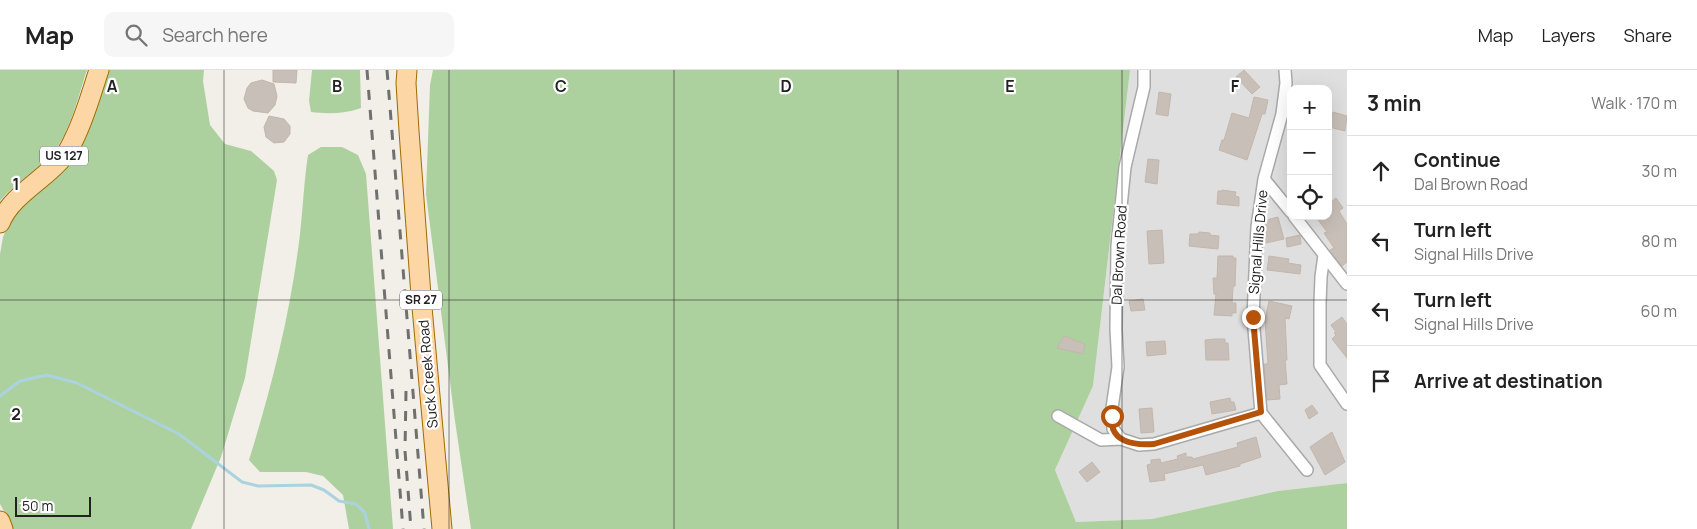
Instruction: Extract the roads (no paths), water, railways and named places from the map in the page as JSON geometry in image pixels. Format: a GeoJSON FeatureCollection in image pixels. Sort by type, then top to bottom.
{"type":"FeatureCollection","features":[{"type":"Feature","properties":{"kind":"main road","name":"US 127"},"geometry":{"type":"LineString","coordinates":[[0,223],[3,216],[16,200],[43,178],[66,155],[83,121],[99,70]]}},
{"type":"Feature","properties":{"kind":"main road","name":"Suck Creek Road"},"geometry":{"type":"LineString","coordinates":[[407,70],[408,121],[442,529]]}},
{"type":"Feature","properties":{"kind":"main road"},"geometry":{"type":"LineString","coordinates":[[0,521],[3,529]]}},
{"type":"Feature","properties":{"kind":"street","name":"Dal Brown Road"},"geometry":{"type":"LineString","coordinates":[[1122,439],[1113,429],[1112,408],[1118,367],[1116,329],[1117,246],[1125,168],[1144,87],[1144,70]]}},
{"type":"Feature","properties":{"kind":"street","name":"Signal Hills Drive"},"geometry":{"type":"LineString","coordinates":[[1261,412],[1253,317],[1257,227],[1264,179],[1282,114],[1286,83],[1285,70]]}},
{"type":"Feature","properties":{"kind":"street"},"geometry":{"type":"LineString","coordinates":[[1264,179],[1287,207]]}},
{"type":"Feature","properties":{"kind":"street"},"geometry":{"type":"LineString","coordinates":[[1297,220],[1347,284]]}},
{"type":"Feature","properties":{"kind":"street"},"geometry":{"type":"LineString","coordinates":[[1324,255],[1321,284],[1320,365],[1347,404]]}},
{"type":"Feature","properties":{"kind":"street"},"geometry":{"type":"LineString","coordinates":[[1058,416],[1101,440],[1122,439],[1139,445],[1154,444],[1261,412],[1307,470]]}},
{"type":"Feature","properties":{"kind":"waterway"},"geometry":{"type":"LineString","coordinates":[[0,396],[20,381],[47,375],[77,383],[179,434],[242,482],[258,486],[311,485],[324,490],[339,501],[356,504],[365,513],[369,529]]}},
{"type":"Feature","properties":{"kind":"railway"},"geometry":{"type":"LineString","coordinates":[[367,70],[403,529]]}},
{"type":"Feature","properties":{"kind":"railway"},"geometry":{"type":"LineString","coordinates":[[387,70],[424,529]]}},
{"type":"Feature","properties":{"kind":"railway"},"geometry":{"type":"LineString","coordinates":[[406,391],[405,451],[411,529]]}}]}
